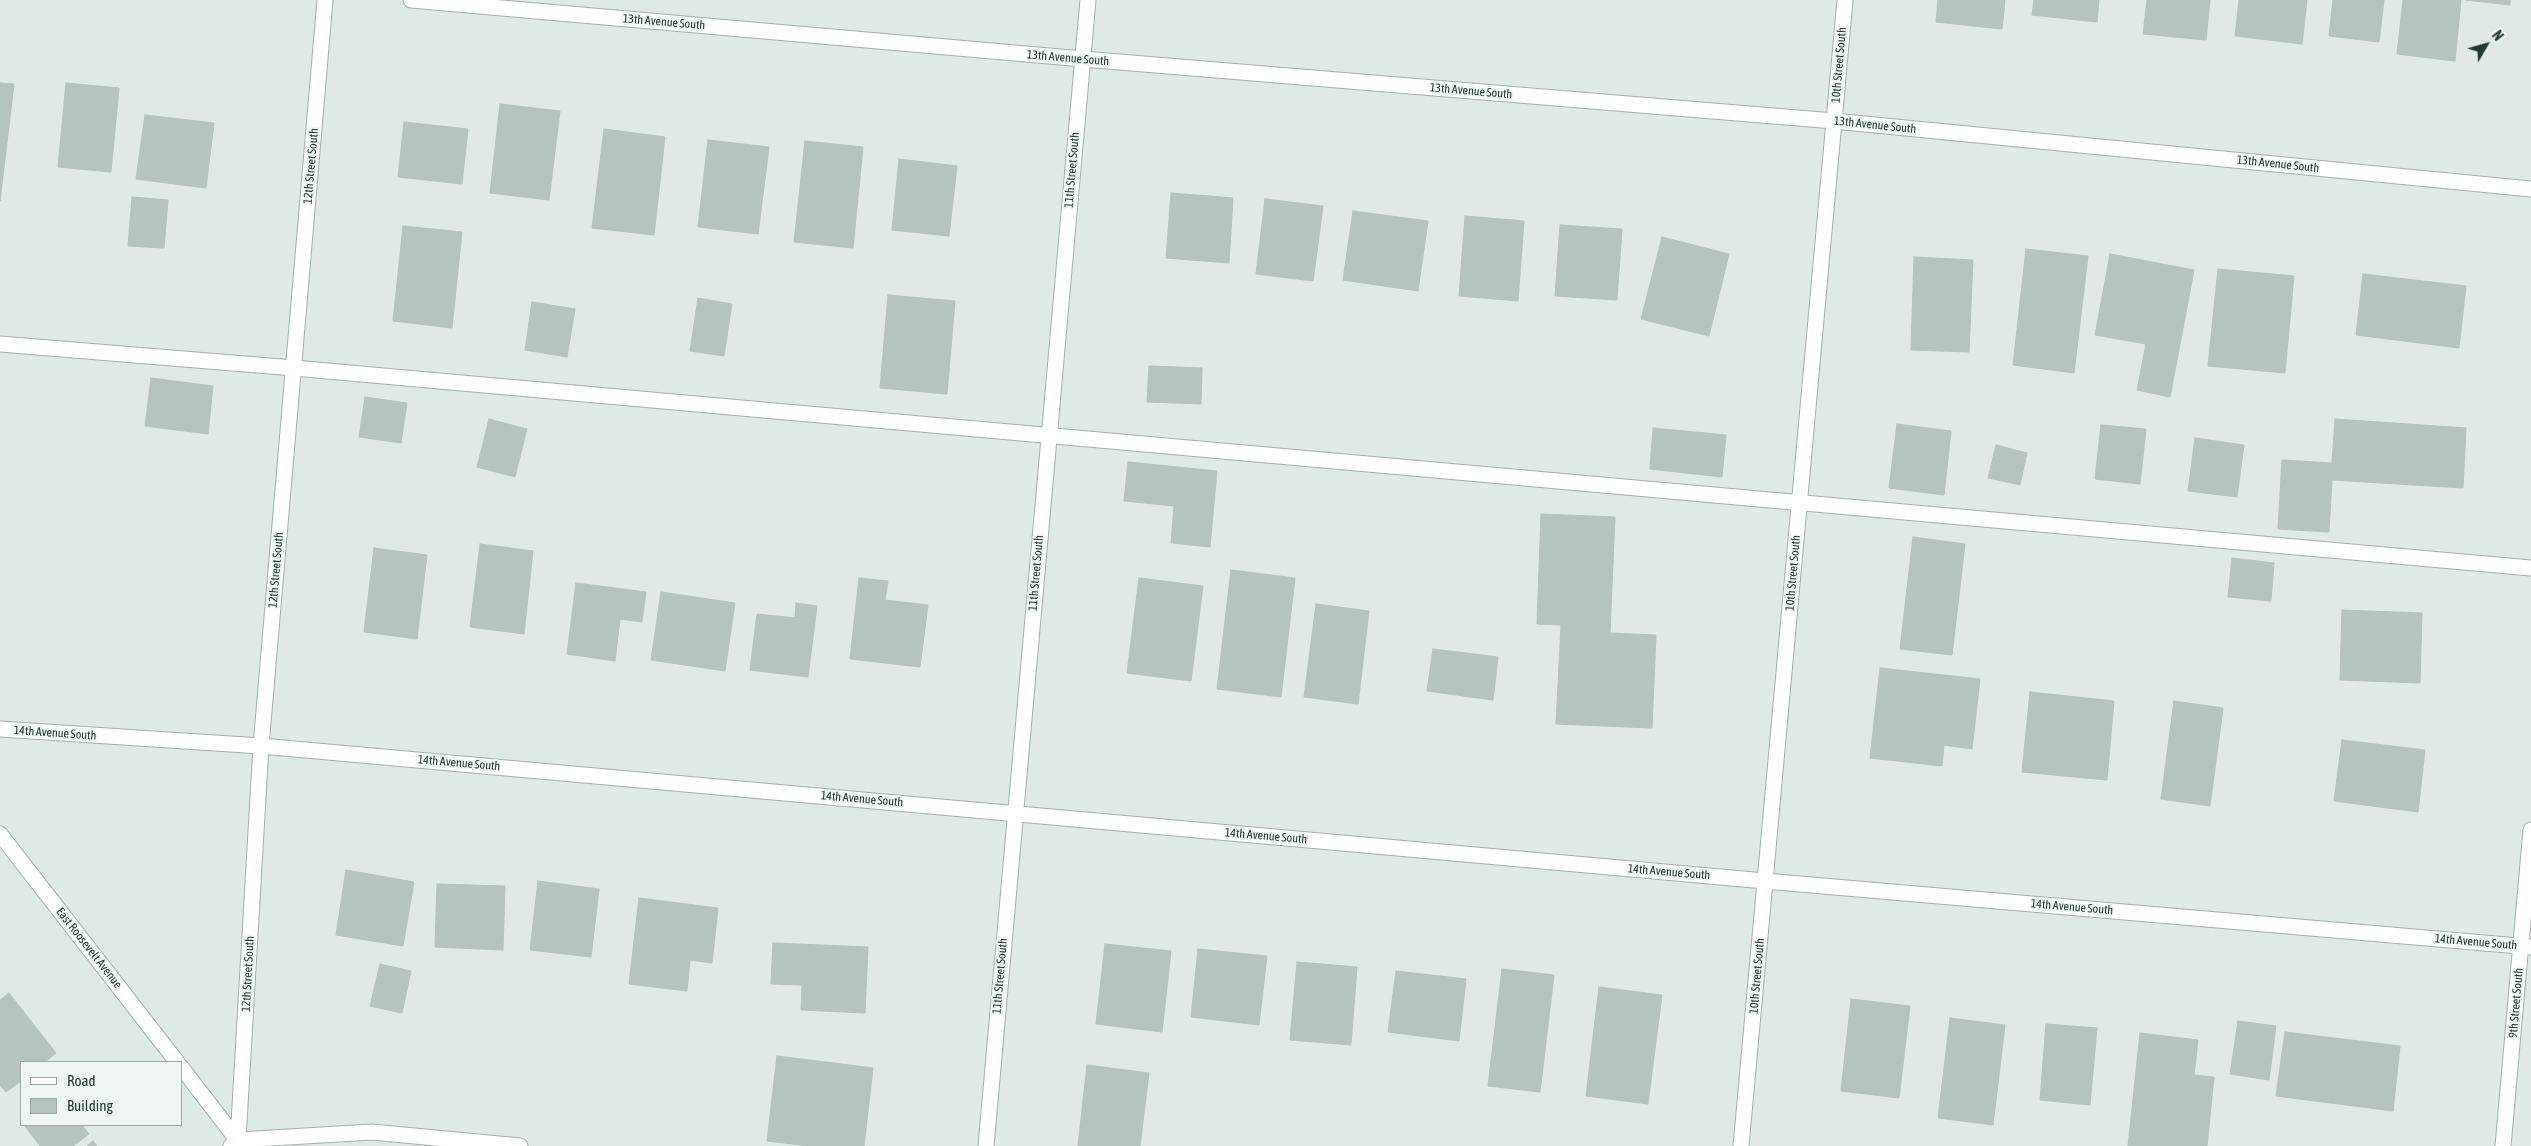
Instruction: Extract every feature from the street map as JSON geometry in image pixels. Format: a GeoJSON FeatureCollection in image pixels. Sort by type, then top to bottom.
{"type":"FeatureCollection","features":[{"type":"Feature","properties":{"kind":"street","name":"12th Street South"},"geometry":{"type":"LineString","coordinates":[[237,1144],[261,746],[325,0]]}},
{"type":"Feature","properties":{"kind":"street","name":"13th Avenue South"},"geometry":{"type":"LineString","coordinates":[[411,0],[1083,59],[1834,121],[2531,189]]}},
{"type":"Feature","properties":{"kind":"street","name":"11th Street South"},"geometry":{"type":"LineString","coordinates":[[986,1146],[1014,813],[1088,0]]}},
{"type":"Feature","properties":{"kind":"street","name":"10th Street South"},"geometry":{"type":"LineString","coordinates":[[1742,1146],[1845,0]]}},
{"type":"Feature","properties":{"kind":"street"},"geometry":{"type":"LineString","coordinates":[[0,344],[294,368],[2531,568]]}},
{"type":"Feature","properties":{"kind":"street","name":"14th Avenue South"},"geometry":{"type":"LineString","coordinates":[[0,729],[261,746],[1765,881],[2526,946]]}},
{"type":"Feature","properties":{"kind":"street","name":"9th Street South"},"geometry":{"type":"LineString","coordinates":[[2503,1146],[2526,946],[2531,830]]}},
{"type":"Feature","properties":{"kind":"street","name":"East Roosevelt Avenue"},"geometry":{"type":"LineString","coordinates":[[1,838],[176,1061]]}},
{"type":"Feature","properties":{"kind":"street"},"geometry":{"type":"LineString","coordinates":[[182,1069],[237,1144],[372,1132],[520,1146]]}},
{"type":"Feature","properties":{"kind":"building"},"geometry":{"type":"Polygon","coordinates":[[[1938,0],[2005,0],[2002,29],[1936,22],[1938,0]]]}},
{"type":"Feature","properties":{"kind":"building"},"geometry":{"type":"Polygon","coordinates":[[[2034,0],[2099,0],[2097,22],[2032,15],[2034,0]]]}},
{"type":"Feature","properties":{"kind":"building"},"geometry":{"type":"Polygon","coordinates":[[[2147,0],[2210,0],[2206,40],[2143,34],[2147,0]]]}},
{"type":"Feature","properties":{"kind":"building"},"geometry":{"type":"Polygon","coordinates":[[[2239,0],[2307,0],[2302,44],[2235,36],[2239,0]]]}},
{"type":"Feature","properties":{"kind":"building"},"geometry":{"type":"Polygon","coordinates":[[[2333,0],[2384,0],[2379,42],[2329,36],[2333,0]]]}},
{"type":"Feature","properties":{"kind":"building"},"geometry":{"type":"Polygon","coordinates":[[[2403,0],[2461,0],[2455,61],[2397,54],[2403,0]]]}},
{"type":"Feature","properties":{"kind":"building"},"geometry":{"type":"Polygon","coordinates":[[[2466,0],[2510,0],[2510,5],[2466,0]]]}},
{"type":"Feature","properties":{"kind":"building"},"geometry":{"type":"Polygon","coordinates":[[[0,83],[14,84],[0,201],[0,83]]]}},
{"type":"Feature","properties":{"kind":"building"},"geometry":{"type":"Polygon","coordinates":[[[66,83],[119,88],[111,172],[58,167],[66,83]]]}},
{"type":"Feature","properties":{"kind":"building"},"geometry":{"type":"Polygon","coordinates":[[[500,104],[560,111],[549,200],[490,193],[500,104]]]}},
{"type":"Feature","properties":{"kind":"building"},"geometry":{"type":"Polygon","coordinates":[[[145,115],[214,123],[206,188],[136,179],[145,115]]]}},
{"type":"Feature","properties":{"kind":"building"},"geometry":{"type":"Polygon","coordinates":[[[404,122],[468,129],[462,184],[398,177],[404,122]]]}},
{"type":"Feature","properties":{"kind":"building"},"geometry":{"type":"Polygon","coordinates":[[[604,129],[665,137],[654,235],[592,228],[604,129]]]}},
{"type":"Feature","properties":{"kind":"building"},"geometry":{"type":"Polygon","coordinates":[[[708,140],[769,147],[758,234],[698,227],[708,140]]]}},
{"type":"Feature","properties":{"kind":"building"},"geometry":{"type":"Polygon","coordinates":[[[805,141],[863,147],[853,248],[794,242],[805,141]]]}},
{"type":"Feature","properties":{"kind":"building"},"geometry":{"type":"Polygon","coordinates":[[[899,159],[957,166],[949,236],[892,230],[899,159]]]}},
{"type":"Feature","properties":{"kind":"building"},"geometry":{"type":"Polygon","coordinates":[[[1171,193],[1233,198],[1229,263],[1166,258],[1171,193]]]}},
{"type":"Feature","properties":{"kind":"building"},"geometry":{"type":"Polygon","coordinates":[[[132,197],[168,200],[164,248],[128,246],[132,197]]]}},
{"type":"Feature","properties":{"kind":"building"},"geometry":{"type":"Polygon","coordinates":[[[1265,199],[1323,206],[1313,281],[1256,274],[1265,199]]]}},
{"type":"Feature","properties":{"kind":"building"},"geometry":{"type":"Polygon","coordinates":[[[1353,211],[1428,221],[1418,291],[1343,280],[1353,211]]]}},
{"type":"Feature","properties":{"kind":"building"},"geometry":{"type":"Polygon","coordinates":[[[1465,216],[1524,221],[1518,301],[1459,296],[1465,216]]]}},
{"type":"Feature","properties":{"kind":"building"},"geometry":{"type":"Polygon","coordinates":[[[1560,225],[1622,229],[1617,300],[1555,296],[1560,225]]]}},
{"type":"Feature","properties":{"kind":"building"},"geometry":{"type":"Polygon","coordinates":[[[403,226],[462,232],[452,328],[393,321],[403,226]]]}},
{"type":"Feature","properties":{"kind":"building"},"geometry":{"type":"Polygon","coordinates":[[[1662,237],[1729,254],[1709,336],[1641,319],[1662,237]]]}},
{"type":"Feature","properties":{"kind":"building"},"geometry":{"type":"Polygon","coordinates":[[[2026,249],[2088,256],[2074,373],[2013,365],[2026,249]]]}},
{"type":"Feature","properties":{"kind":"building"},"geometry":{"type":"Polygon","coordinates":[[[2110,254],[2194,270],[2170,397],[2137,390],[2146,344],[2095,335],[2110,254]]]}},
{"type":"Feature","properties":{"kind":"building"},"geometry":{"type":"Polygon","coordinates":[[[1914,257],[1973,260],[1969,352],[1911,350],[1914,257]]]}},
{"type":"Feature","properties":{"kind":"building"},"geometry":{"type":"Polygon","coordinates":[[[2218,269],[2294,276],[2285,373],[2208,366],[2218,269]]]}},
{"type":"Feature","properties":{"kind":"building"},"geometry":{"type":"Polygon","coordinates":[[[2363,274],[2466,286],[2459,348],[2356,335],[2363,274]]]}},
{"type":"Feature","properties":{"kind":"building"},"geometry":{"type":"Polygon","coordinates":[[[888,295],[955,301],[947,394],[880,388],[888,295]]]}},
{"type":"Feature","properties":{"kind":"building"},"geometry":{"type":"Polygon","coordinates":[[[698,298],[732,304],[724,356],[690,351],[698,298]]]}},
{"type":"Feature","properties":{"kind":"building"},"geometry":{"type":"Polygon","coordinates":[[[532,302],[575,309],[567,357],[525,350],[532,302]]]}},
{"type":"Feature","properties":{"kind":"building"},"geometry":{"type":"Polygon","coordinates":[[[1149,366],[1202,368],[1201,404],[1147,402],[1149,366]]]}},
{"type":"Feature","properties":{"kind":"building"},"geometry":{"type":"Polygon","coordinates":[[[151,378],[213,386],[208,434],[145,426],[151,378]]]}},
{"type":"Feature","properties":{"kind":"building"},"geometry":{"type":"Polygon","coordinates":[[[365,397],[407,403],[401,443],[359,437],[365,397]]]}},
{"type":"Feature","properties":{"kind":"building"},"geometry":{"type":"Polygon","coordinates":[[[489,419],[527,429],[515,477],[477,467],[489,419]]]}},
{"type":"Feature","properties":{"kind":"building"},"geometry":{"type":"Polygon","coordinates":[[[2335,419],[2466,428],[2463,488],[2332,480],[2329,532],[2278,529],[2282,460],[2332,463],[2335,419]]]}},
{"type":"Feature","properties":{"kind":"building"},"geometry":{"type":"Polygon","coordinates":[[[1897,424],[1951,431],[1944,495],[1889,488],[1897,424]]]}},
{"type":"Feature","properties":{"kind":"building"},"geometry":{"type":"Polygon","coordinates":[[[2101,425],[2146,429],[2140,484],[2095,479],[2101,425]]]}},
{"type":"Feature","properties":{"kind":"building"},"geometry":{"type":"Polygon","coordinates":[[[1653,428],[1726,435],[1722,477],[1650,469],[1653,428]]]}},
{"type":"Feature","properties":{"kind":"building"},"geometry":{"type":"Polygon","coordinates":[[[2195,438],[2244,445],[2237,497],[2188,491],[2195,438]]]}},
{"type":"Feature","properties":{"kind":"building"},"geometry":{"type":"Polygon","coordinates":[[[1996,445],[2027,453],[2020,485],[1988,478],[1996,445]]]}},
{"type":"Feature","properties":{"kind":"building"},"geometry":{"type":"Polygon","coordinates":[[[1128,462],[1217,471],[1210,547],[1171,543],[1174,506],[1124,501],[1128,462]]]}},
{"type":"Feature","properties":{"kind":"building"},"geometry":{"type":"Polygon","coordinates":[[[1541,514],[1615,517],[1610,633],[1656,635],[1652,728],[1556,724],[1561,625],[1537,624],[1541,514]]]}},
{"type":"Feature","properties":{"kind":"building"},"geometry":{"type":"Polygon","coordinates":[[[1913,537],[1965,544],[1952,655],[1900,649],[1913,537]]]}},
{"type":"Feature","properties":{"kind":"building"},"geometry":{"type":"Polygon","coordinates":[[[480,544],[533,551],[524,634],[470,627],[480,544]]]}},
{"type":"Feature","properties":{"kind":"building"},"geometry":{"type":"Polygon","coordinates":[[[374,548],[427,555],[417,639],[364,632],[374,548]]]}},
{"type":"Feature","properties":{"kind":"building"},"geometry":{"type":"Polygon","coordinates":[[[2232,558],[2274,563],[2271,601],[2228,597],[2232,558]]]}},
{"type":"Feature","properties":{"kind":"building"},"geometry":{"type":"Polygon","coordinates":[[[1231,570],[1295,578],[1281,697],[1217,689],[1231,570]]]}},
{"type":"Feature","properties":{"kind":"building"},"geometry":{"type":"Polygon","coordinates":[[[859,578],[888,581],[885,600],[928,605],[920,667],[850,659],[859,578]]]}},
{"type":"Feature","properties":{"kind":"building"},"geometry":{"type":"Polygon","coordinates":[[[1139,578],[1203,586],[1191,681],[1127,673],[1139,578]]]}},
{"type":"Feature","properties":{"kind":"building"},"geometry":{"type":"Polygon","coordinates":[[[576,583],[646,592],[642,622],[620,619],[615,661],[567,654],[576,583]]]}},
{"type":"Feature","properties":{"kind":"building"},"geometry":{"type":"Polygon","coordinates":[[[661,592],[735,603],[725,671],[651,660],[661,592]]]}},
{"type":"Feature","properties":{"kind":"building"},"geometry":{"type":"Polygon","coordinates":[[[796,603],[817,606],[808,677],[750,670],[757,614],[795,618],[796,603]]]}},
{"type":"Feature","properties":{"kind":"building"},"geometry":{"type":"Polygon","coordinates":[[[1316,604],[1369,611],[1358,704],[1304,697],[1316,604]]]}},
{"type":"Feature","properties":{"kind":"building"},"geometry":{"type":"Polygon","coordinates":[[[2342,610],[2422,613],[2420,683],[2340,680],[2342,610]]]}},
{"type":"Feature","properties":{"kind":"building"},"geometry":{"type":"Polygon","coordinates":[[[1433,649],[1498,657],[1493,700],[1427,691],[1433,649]]]}},
{"type":"Feature","properties":{"kind":"building"},"geometry":{"type":"Polygon","coordinates":[[[1880,668],[1980,679],[1972,749],[1944,745],[1942,766],[1870,758],[1880,668]]]}},
{"type":"Feature","properties":{"kind":"building"},"geometry":{"type":"Polygon","coordinates":[[[2030,692],[2114,701],[2107,780],[2022,772],[2030,692]]]}},
{"type":"Feature","properties":{"kind":"building"},"geometry":{"type":"Polygon","coordinates":[[[2174,701],[2223,708],[2210,806],[2161,799],[2174,701]]]}},
{"type":"Feature","properties":{"kind":"building"},"geometry":{"type":"Polygon","coordinates":[[[2342,740],[2425,750],[2418,812],[2334,801],[2342,740]]]}},
{"type":"Feature","properties":{"kind":"building"},"geometry":{"type":"Polygon","coordinates":[[[346,870],[414,882],[403,946],[336,935],[346,870]]]}},
{"type":"Feature","properties":{"kind":"building"},"geometry":{"type":"Polygon","coordinates":[[[538,881],[599,889],[591,957],[530,950],[538,881]]]}},
{"type":"Feature","properties":{"kind":"building"},"geometry":{"type":"Polygon","coordinates":[[[437,884],[505,886],[503,950],[435,947],[437,884]]]}},
{"type":"Feature","properties":{"kind":"building"},"geometry":{"type":"Polygon","coordinates":[[[639,898],[718,908],[712,963],[690,960],[687,991],[629,984],[639,898]]]}},
{"type":"Feature","properties":{"kind":"building"},"geometry":{"type":"Polygon","coordinates":[[[773,943],[868,947],[865,1013],[801,1010],[802,985],[771,984],[773,943]]]}},
{"type":"Feature","properties":{"kind":"building"},"geometry":{"type":"Polygon","coordinates":[[[1105,944],[1171,951],[1162,1032],[1096,1024],[1105,944]]]}},
{"type":"Feature","properties":{"kind":"building"},"geometry":{"type":"Polygon","coordinates":[[[1198,949],[1267,956],[1259,1025],[1191,1017],[1198,949]]]}},
{"type":"Feature","properties":{"kind":"building"},"geometry":{"type":"Polygon","coordinates":[[[1297,962],[1357,967],[1351,1045],[1290,1040],[1297,962]]]}},
{"type":"Feature","properties":{"kind":"building"},"geometry":{"type":"Polygon","coordinates":[[[380,964],[411,971],[402,1013],[370,1006],[380,964]]]}},
{"type":"Feature","properties":{"kind":"building"},"geometry":{"type":"Polygon","coordinates":[[[1502,969],[1554,975],[1540,1092],[1488,1086],[1502,969]]]}},
{"type":"Feature","properties":{"kind":"building"},"geometry":{"type":"Polygon","coordinates":[[[1396,971],[1466,979],[1459,1041],[1388,1032],[1396,971]]]}},
{"type":"Feature","properties":{"kind":"building"},"geometry":{"type":"Polygon","coordinates":[[[1599,987],[1662,995],[1648,1104],[1586,1096],[1599,987]]]}},
{"type":"Feature","properties":{"kind":"building"},"geometry":{"type":"Polygon","coordinates":[[[9,993],[56,1053],[46,1061],[20,1061],[20,1082],[6,1092],[0,1085],[0,1000],[9,993]]]}},
{"type":"Feature","properties":{"kind":"building"},"geometry":{"type":"Polygon","coordinates":[[[1851,999],[1910,1006],[1899,1098],[1841,1091],[1851,999]]]}},
{"type":"Feature","properties":{"kind":"building"},"geometry":{"type":"Polygon","coordinates":[[[1950,1018],[2005,1025],[1993,1125],[1938,1118],[1950,1018]]]}},
{"type":"Feature","properties":{"kind":"building"},"geometry":{"type":"Polygon","coordinates":[[[2238,1021],[2276,1026],[2269,1080],[2230,1074],[2238,1021]]]}},
{"type":"Feature","properties":{"kind":"building"},"geometry":{"type":"Polygon","coordinates":[[[2046,1024],[2097,1028],[2090,1105],[2040,1100],[2046,1024]]]}},
{"type":"Feature","properties":{"kind":"building"},"geometry":{"type":"Polygon","coordinates":[[[2285,1032],[2400,1046],[2393,1111],[2276,1096],[2285,1032]]]}},
{"type":"Feature","properties":{"kind":"building"},"geometry":{"type":"Polygon","coordinates":[[[2140,1033],[2198,1040],[2194,1075],[2214,1077],[2207,1146],[2128,1146],[2140,1033]]]}},
{"type":"Feature","properties":{"kind":"building"},"geometry":{"type":"Polygon","coordinates":[[[777,1056],[873,1068],[864,1146],[809,1146],[767,1141],[777,1056]]]}},
{"type":"Feature","properties":{"kind":"building"},"geometry":{"type":"Polygon","coordinates":[[[1087,1065],[1149,1073],[1140,1146],[1078,1146],[1087,1065]]]}},
{"type":"Feature","properties":{"kind":"building"},"geometry":{"type":"Polygon","coordinates":[[[25,1126],[83,1126],[89,1134],[73,1146],[40,1146],[25,1126]]]}},
{"type":"Feature","properties":{"kind":"building"},"geometry":{"type":"Polygon","coordinates":[[[93,1141],[97,1146],[87,1146],[93,1141]]]}}]}
